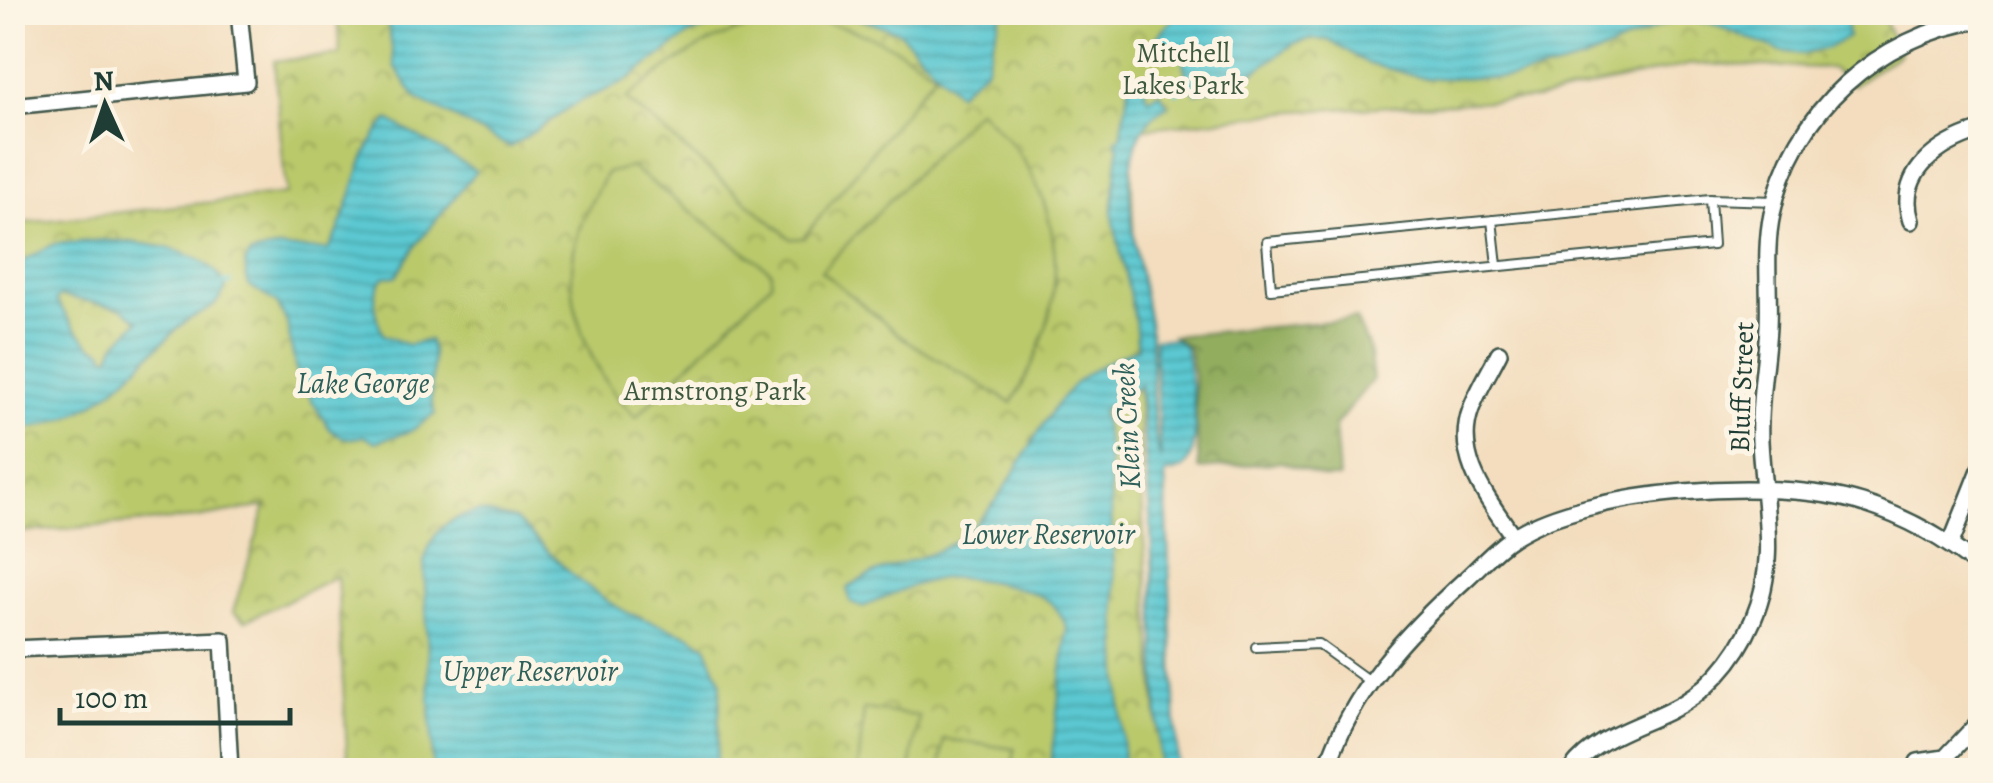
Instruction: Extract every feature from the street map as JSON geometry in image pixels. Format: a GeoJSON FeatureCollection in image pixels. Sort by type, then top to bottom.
{"type":"FeatureCollection","features":[{"type":"Feature","properties":{"kind":"street"},"geometry":{"type":"LineString","coordinates":[[12,106],[246,82],[239,12]]}},
{"type":"Feature","properties":{"kind":"street","name":"Bluff Street"},"geometry":{"type":"LineString","coordinates":[[1572,770],[1583,754],[1624,729],[1667,712],[1715,680],[1743,640],[1764,589],[1768,559],[1766,488],[1759,417],[1768,320],[1768,242],[1775,201],[1799,142],[1831,96],[1880,56],[1910,40],[1955,24],[1980,20]]}},
{"type":"Feature","properties":{"kind":"street"},"geometry":{"type":"LineString","coordinates":[[1911,221],[1906,206],[1920,164],[1940,148],[1980,130]]}},
{"type":"Feature","properties":{"kind":"street"},"geometry":{"type":"LineString","coordinates":[[1499,353],[1470,412],[1468,457],[1474,474],[1513,536]]}},
{"type":"Feature","properties":{"kind":"street"},"geometry":{"type":"LineString","coordinates":[[1952,543],[1980,470]]}},
{"type":"Feature","properties":{"kind":"street"},"geometry":{"type":"LineString","coordinates":[[1326,770],[1340,731],[1369,681],[1420,620],[1513,536],[1566,513],[1626,497],[1766,488],[1861,502],[1952,543],[1980,568]]}},
{"type":"Feature","properties":{"kind":"street"},"geometry":{"type":"LineString","coordinates":[[12,649],[224,640],[230,770]]}},
{"type":"Feature","properties":{"kind":"street"},"geometry":{"type":"LineString","coordinates":[[1918,762],[1945,758],[1980,720]]}},
{"type":"Feature","properties":{"kind":"lane"},"geometry":{"type":"LineString","coordinates":[[1710,199],[1713,245],[1271,289],[1267,242],[1710,199],[1775,201]]}},
{"type":"Feature","properties":{"kind":"lane"},"geometry":{"type":"LineString","coordinates":[[1492,220],[1497,265]]}},
{"type":"Feature","properties":{"kind":"lane"},"geometry":{"type":"LineString","coordinates":[[1256,647],[1318,644],[1369,681]]}},
{"type":"Feature","properties":{"kind":"green space","name":"Armstrong Park"},"geometry":{"type":"Polygon","coordinates":[[[1888,12],[1886,24],[1899,54],[1853,85],[1831,68],[1692,64],[1537,99],[1295,111],[1130,130],[1143,528],[1161,770],[348,770],[337,576],[245,621],[233,612],[266,506],[196,518],[13,533],[13,224],[286,194],[274,61],[340,55],[337,13],[1888,12]]]}},
{"type":"Feature","properties":{"kind":"green space"},"geometry":{"type":"Polygon","coordinates":[[[787,20],[827,24],[865,34],[935,73],[803,238],[791,239],[626,99],[701,47],[740,30],[787,20]]]}},
{"type":"Feature","properties":{"kind":"green space"},"geometry":{"type":"Polygon","coordinates":[[[978,109],[1024,161],[1040,192],[1055,253],[1050,314],[1041,344],[1012,403],[907,341],[821,271],[978,109]]]}},
{"type":"Feature","properties":{"kind":"green space"},"geometry":{"type":"Polygon","coordinates":[[[631,167],[771,271],[771,283],[636,417],[619,399],[591,355],[575,306],[572,280],[579,230],[606,173],[631,167]]]}},
{"type":"Feature","properties":{"kind":"green space"},"geometry":{"type":"Polygon","coordinates":[[[1356,319],[1369,348],[1373,379],[1335,426],[1339,478],[1325,478],[1282,462],[1199,469],[1194,376],[1188,347],[1173,336],[1356,319]]]}},
{"type":"Feature","properties":{"kind":"green space"},"geometry":{"type":"Polygon","coordinates":[[[864,709],[919,716],[910,770],[858,769],[864,709]]]}},
{"type":"Feature","properties":{"kind":"green space"},"geometry":{"type":"Polygon","coordinates":[[[944,739],[1015,749],[1012,770],[940,770],[944,739]]]}},
{"type":"Feature","properties":{"kind":"water"},"geometry":{"type":"Polygon","coordinates":[[[386,12],[751,13],[689,35],[623,83],[582,100],[510,147],[416,98],[395,66],[386,12]]]}},
{"type":"Feature","properties":{"kind":"water"},"geometry":{"type":"Polygon","coordinates":[[[1180,12],[1846,12],[1848,37],[1828,48],[1803,54],[1780,51],[1711,23],[1676,19],[1583,61],[1512,78],[1427,78],[1369,64],[1328,40],[1311,39],[1295,43],[1239,83],[1195,93],[1179,49],[1157,52],[1147,47],[1180,12]]]}},
{"type":"Feature","properties":{"kind":"water"},"geometry":{"type":"Polygon","coordinates":[[[841,13],[1002,13],[985,69],[957,93],[898,31],[841,13]]]}},
{"type":"Feature","properties":{"kind":"water","name":"Lower Reservoir"},"geometry":{"type":"Polygon","coordinates":[[[1136,80],[1142,83],[1149,99],[1160,92],[1168,106],[1148,122],[1136,145],[1131,174],[1134,239],[1149,322],[1155,429],[1161,460],[1154,339],[1174,339],[1185,347],[1193,393],[1193,448],[1180,470],[1165,474],[1178,770],[1160,770],[1151,528],[1140,385],[1101,411],[1108,447],[1124,770],[1050,770],[1067,628],[1050,602],[1014,587],[968,578],[923,582],[862,607],[851,602],[847,589],[958,539],[992,505],[1072,386],[1103,364],[1138,348],[1112,213],[1119,148],[1116,139],[1121,137],[1129,85],[1136,80]]]}},
{"type":"Feature","properties":{"kind":"water","name":"Lake George"},"geometry":{"type":"Polygon","coordinates":[[[389,120],[476,171],[396,276],[384,277],[379,283],[376,313],[383,335],[408,345],[429,340],[435,414],[411,431],[376,442],[364,436],[342,437],[330,429],[297,377],[287,323],[277,303],[248,285],[245,264],[250,254],[279,248],[328,250],[368,150],[389,120]]]}},
{"type":"Feature","properties":{"kind":"water"},"geometry":{"type":"Polygon","coordinates":[[[103,240],[174,250],[207,264],[226,289],[212,307],[185,322],[90,406],[43,425],[13,430],[13,267],[54,244],[103,240]],[[61,296],[56,300],[73,326],[105,356],[110,356],[115,344],[139,321],[122,308],[61,296]]]}},
{"type":"Feature","properties":{"kind":"water","name":"Upper Reservoir"},"geometry":{"type":"Polygon","coordinates":[[[480,512],[516,520],[570,573],[607,601],[706,646],[721,681],[716,770],[433,770],[424,562],[443,527],[459,517],[480,512]]]}},
{"type":"Feature","properties":{"kind":"waterway"},"geometry":{"type":"LineString","coordinates":[[1177,92],[1186,83]]}},
{"type":"Feature","properties":{"kind":"waterway"},"geometry":{"type":"LineString","coordinates":[[224,283],[230,283]]}},
{"type":"Feature","properties":{"kind":"park label","name":"Mitchell Lakes Park"},"geometry":{"type":"Point","coordinates":[1183,68]}},
{"type":"Feature","properties":{"kind":"water label","name":"Klein Creek"},"geometry":{"type":"Point","coordinates":[1127,426]}}]}
